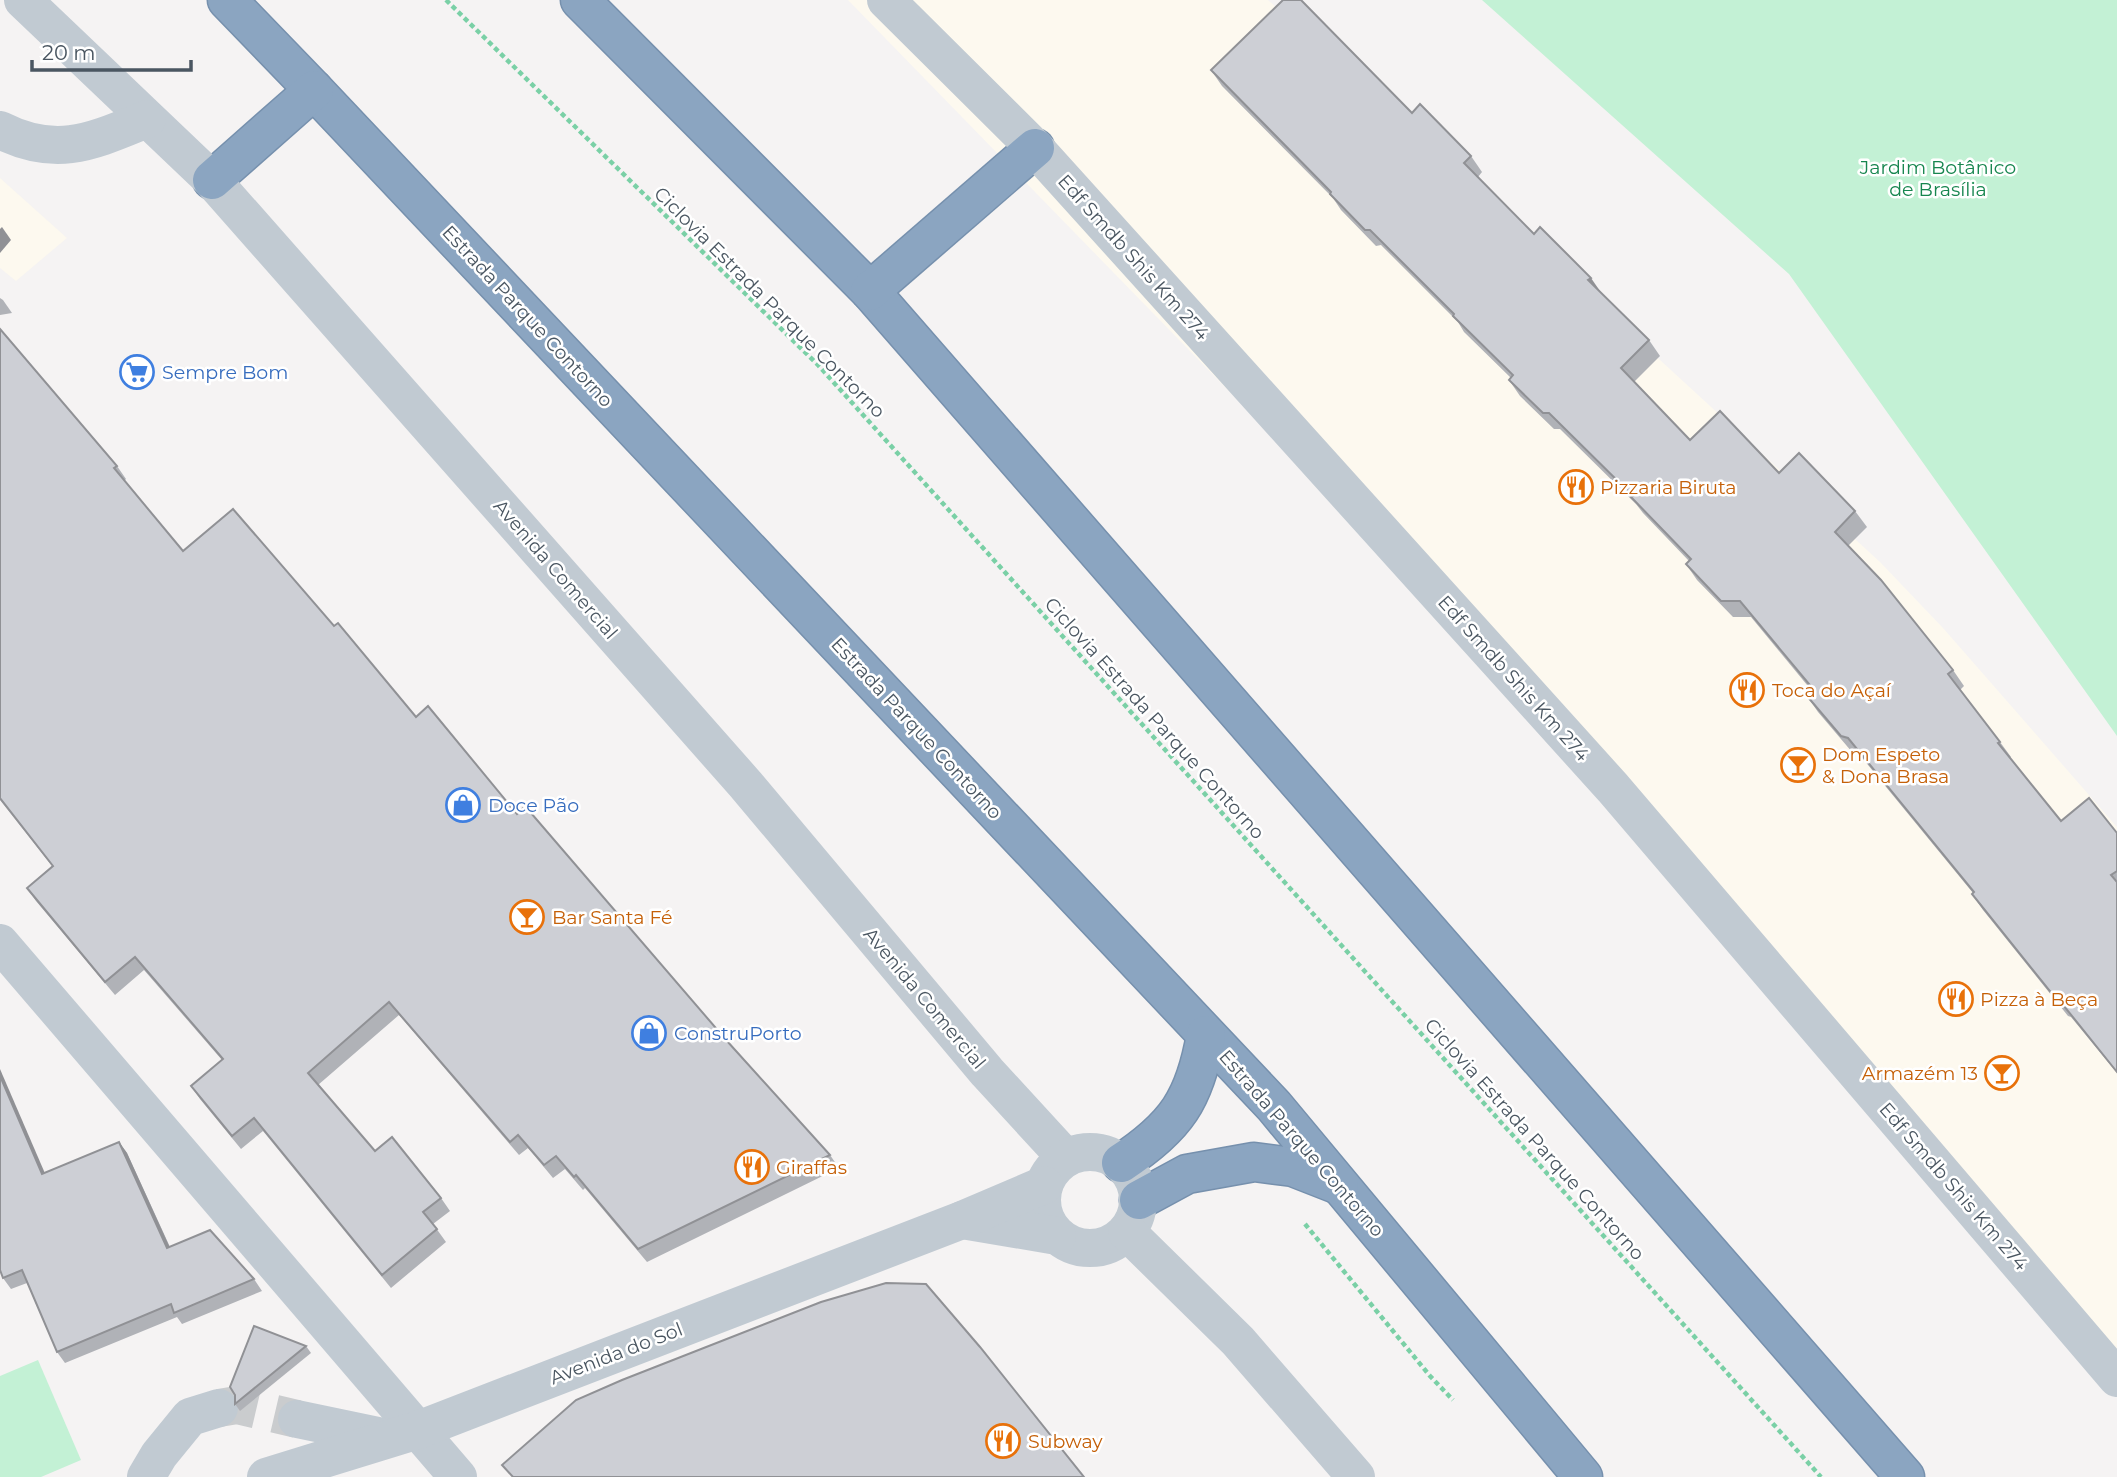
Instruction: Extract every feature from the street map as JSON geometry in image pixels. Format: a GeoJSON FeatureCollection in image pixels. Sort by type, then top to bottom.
{"type":"FeatureCollection","features":[{"type":"Feature","properties":{"kind":"highway","name":"Estrada Parque Contorno"},"geometry":{"type":"LineString","coordinates":[[227,0],[1274,1106],[1583,1477]]}},
{"type":"Feature","properties":{"kind":"highway"},"geometry":{"type":"LineString","coordinates":[[580,0],[870,291],[1905,1477]]}},
{"type":"Feature","properties":{"kind":"highway"},"geometry":{"type":"LineString","coordinates":[[212,180],[314,90]]}},
{"type":"Feature","properties":{"kind":"highway"},"geometry":{"type":"LineString","coordinates":[[870,291],[1035,148]]}},
{"type":"Feature","properties":{"kind":"highway"},"geometry":{"type":"LineString","coordinates":[[1121,1163],[1163,1131],[1193,1089],[1206,1034]]}},
{"type":"Feature","properties":{"kind":"highway"},"geometry":{"type":"LineString","coordinates":[[1133,1216],[1187,1174],[1254,1162],[1293,1167],[1344,1187]]}},
{"type":"Feature","properties":{"kind":"street","name":"Avenida Comercial"},"geometry":{"type":"LineString","coordinates":[[23,0],[212,180],[746,785],[987,1072],[1055,1171]]}},
{"type":"Feature","properties":{"kind":"street","name":"Edf Smdb Shis Km 274"},"geometry":{"type":"LineString","coordinates":[[886,0],[1035,148],[1612,788],[2117,1378]]}},
{"type":"Feature","properties":{"kind":"street"},"geometry":{"type":"LineString","coordinates":[[0,130],[46,146],[88,143],[147,119]]}},
{"type":"Feature","properties":{"kind":"street"},"geometry":{"type":"LineString","coordinates":[[0,943],[404,1434],[458,1477]]}},
{"type":"Feature","properties":{"kind":"street"},"geometry":{"type":"LineString","coordinates":[[1080,1153],[1109,1155],[1121,1163],[1137,1186],[1133,1216],[1115,1241],[1101,1248],[1086,1248],[1070,1245],[1057,1236],[1049,1226],[1041,1199],[1055,1171],[1080,1153]]}},
{"type":"Feature","properties":{"kind":"street","name":"Avenida do Sol"},"geometry":{"type":"LineString","coordinates":[[266,1477],[404,1434],[962,1220],[1055,1171]]}},
{"type":"Feature","properties":{"kind":"street"},"geometry":{"type":"LineString","coordinates":[[1133,1216],[1356,1477]]}},
{"type":"Feature","properties":{"kind":"street"},"geometry":{"type":"LineString","coordinates":[[962,1220],[1057,1236]]}},
{"type":"Feature","properties":{"kind":"street"},"geometry":{"type":"LineString","coordinates":[[145,1477],[190,1417],[219,1408]]}},
{"type":"Feature","properties":{"kind":"street"},"geometry":{"type":"LineString","coordinates":[[297,1419],[404,1434]]}},
{"type":"Feature","properties":{"kind":"path","name":"Ciclovia Estrada Parque Contorno"},"geometry":{"type":"LineString","coordinates":[[446,0],[818,365],[1821,1477]]}},
{"type":"Feature","properties":{"kind":"shaded area"},"geometry":{"type":"Polygon","coordinates":[[[848,0],[1268,0],[1880,562],[1943,628],[2117,827],[2117,1384],[1584,775],[1264,427],[848,0]]]}},
{"type":"Feature","properties":{"kind":"shaded area"},"geometry":{"type":"Polygon","coordinates":[[[0,178],[67,238],[16,281],[0,268],[0,178]]]}},
{"type":"Feature","properties":{"kind":"green space","name":"Jardim Botânico de Brasília"},"geometry":{"type":"Polygon","coordinates":[[[1482,0],[2117,0],[2117,736],[1789,274],[1482,0]]]}},
{"type":"Feature","properties":{"kind":"green space"},"geometry":{"type":"Polygon","coordinates":[[[38,1360],[81,1460],[41,1477],[0,1477],[0,1376],[38,1360]]]}},
{"type":"Feature","properties":{"kind":"building"},"geometry":{"type":"Polygon","coordinates":[[[1283,0],[1301,0],[1412,113],[1420,104],[1471,156],[1464,163],[1534,234],[1540,227],[1591,278],[1588,280],[1649,340],[1621,368],[1690,440],[1720,411],[1779,473],[1799,453],[1855,511],[1835,532],[1881,580],[1953,670],[1948,674],[2000,742],[1998,743],[2061,821],[2089,798],[2117,833],[2117,871],[2111,875],[2117,882],[2117,1072],[1848,738],[1841,736],[1807,696],[1814,690],[1740,601],[1721,601],[1686,564],[1691,559],[1631,497],[1633,496],[1549,413],[1543,413],[1509,380],[1513,375],[1370,230],[1365,230],[1211,70],[1283,0]]]}},
{"type":"Feature","properties":{"kind":"building"},"geometry":{"type":"Polygon","coordinates":[[[0,329],[117,466],[114,468],[183,551],[233,509],[334,626],[338,623],[416,717],[428,706],[517,814],[525,806],[727,1041],[830,1155],[638,1249],[576,1175],[574,1177],[556,1156],[544,1165],[518,1135],[510,1142],[389,1002],[308,1073],[375,1151],[392,1137],[441,1198],[423,1212],[437,1229],[382,1275],[254,1118],[232,1136],[191,1086],[223,1059],[135,957],[105,982],[27,888],[53,866],[0,798],[0,329]]]}},
{"type":"Feature","properties":{"kind":"building"},"geometry":{"type":"Polygon","coordinates":[[[0,1076],[42,1174],[119,1142],[167,1248],[210,1230],[254,1279],[174,1313],[171,1304],[57,1352],[22,1270],[3,1278],[0,1270],[0,1076]]]}},
{"type":"Feature","properties":{"kind":"building"},"geometry":{"type":"Polygon","coordinates":[[[886,1283],[926,1284],[1084,1477],[513,1477],[502,1465],[576,1400],[821,1302],[886,1283]]]}},
{"type":"Feature","properties":{"kind":"building"},"geometry":{"type":"Polygon","coordinates":[[[254,1326],[306,1346],[235,1404],[235,1395],[230,1387],[254,1326]]]}},
{"type":"Feature","properties":{"kind":"tunnel"},"geometry":{"type":"LineString","coordinates":[[219,1408],[237,1405],[297,1419]]}},
{"type":"Feature","properties":{"kind":"place","name":"Sempre Bom"},"geometry":{"type":"Point","coordinates":[137,372]}},
{"type":"Feature","properties":{"kind":"place","name":"Pizzaria Biruta"},"geometry":{"type":"Point","coordinates":[1576,487]}},
{"type":"Feature","properties":{"kind":"place","name":"Toca do Açaí"},"geometry":{"type":"Point","coordinates":[1747,690]}},
{"type":"Feature","properties":{"kind":"place","name":"Dom Espeto & Dona Brasa"},"geometry":{"type":"Point","coordinates":[1798,765]}},
{"type":"Feature","properties":{"kind":"place","name":"Doce Pão"},"geometry":{"type":"Point","coordinates":[463,805]}},
{"type":"Feature","properties":{"kind":"place","name":"Bar Santa Fé"},"geometry":{"type":"Point","coordinates":[527,917]}},
{"type":"Feature","properties":{"kind":"place","name":"Pizza à Beça"},"geometry":{"type":"Point","coordinates":[1956,999]}},
{"type":"Feature","properties":{"kind":"place","name":"ConstruPorto"},"geometry":{"type":"Point","coordinates":[649,1033]}},
{"type":"Feature","properties":{"kind":"place","name":"Armazém 13"},"geometry":{"type":"Point","coordinates":[2002,1073]}},
{"type":"Feature","properties":{"kind":"place","name":"Giraffas"},"geometry":{"type":"Point","coordinates":[752,1167]}},
{"type":"Feature","properties":{"kind":"place","name":"Subway"},"geometry":{"type":"Point","coordinates":[1003,1441]}}]}
